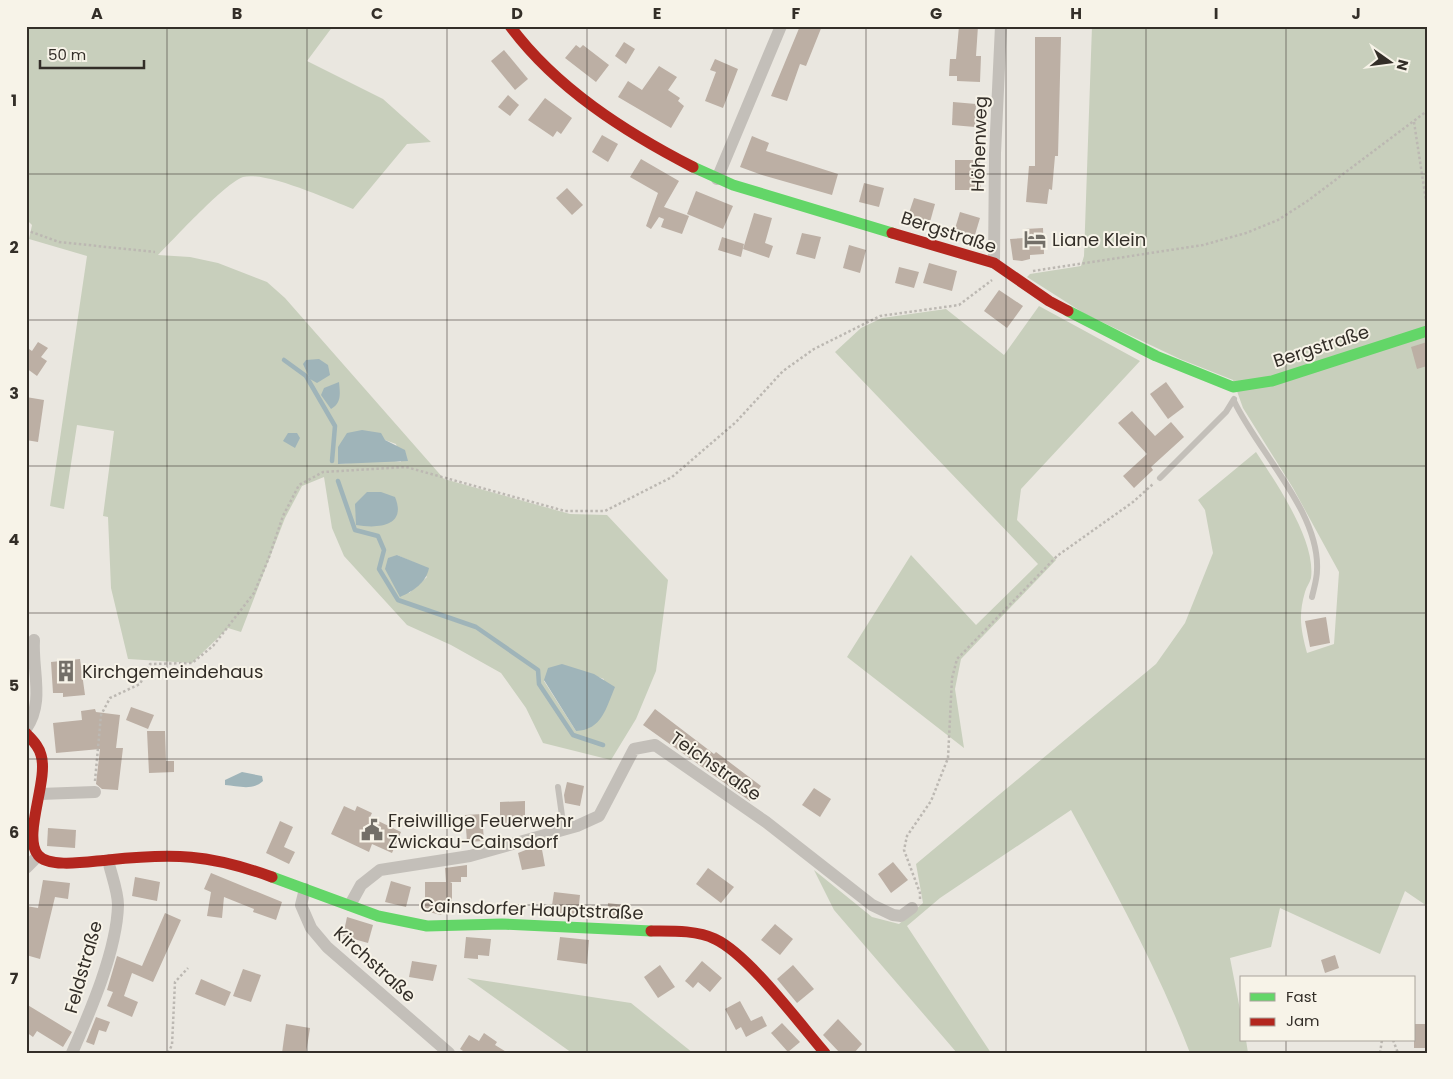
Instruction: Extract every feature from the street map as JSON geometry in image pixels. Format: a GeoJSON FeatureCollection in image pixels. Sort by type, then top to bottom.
{"type":"FeatureCollection","features":[{"type":"Feature","properties":{"kind":"street","name":"Bergstraße"},"geometry":{"type":"LineString","coordinates":[[510,26],[520,42],[566,86],[618,123],[698,171],[717,179],[998,266],[1049,301],[1156,356],[1233,388],[1272,381],[1427,331]]}},
{"type":"Feature","properties":{"kind":"street"},"geometry":{"type":"LineString","coordinates":[[717,179],[781,26]]}},
{"type":"Feature","properties":{"kind":"street","name":"Höhenweg"},"geometry":{"type":"LineString","coordinates":[[998,266],[995,153],[1001,26]]}},
{"type":"Feature","properties":{"kind":"street"},"geometry":{"type":"LineString","coordinates":[[26,729],[32,721],[37,698],[34,640]]}},
{"type":"Feature","properties":{"kind":"street"},"geometry":{"type":"LineString","coordinates":[[26,733],[38,747],[42,756],[40,794],[32,843],[38,856],[26,868]]}},
{"type":"Feature","properties":{"kind":"street","name":"Teichstraße"},"geometry":{"type":"LineString","coordinates":[[350,905],[361,885],[380,870],[470,856],[564,830],[599,816],[634,749],[654,745],[766,822],[872,905],[893,915],[901,916],[912,908]]}},
{"type":"Feature","properties":{"kind":"street"},"geometry":{"type":"LineString","coordinates":[[40,794],[94,792]]}},
{"type":"Feature","properties":{"kind":"street","name":"Cainsdorfer Hauptstraße"},"geometry":{"type":"LineString","coordinates":[[38,856],[52,863],[152,855],[186,855],[218,860],[378,916],[427,926],[502,924],[683,932],[715,939],[742,958],[825,1053]]}},
{"type":"Feature","properties":{"kind":"street","name":"Feldstraße"},"geometry":{"type":"LineString","coordinates":[[72,1053],[94,1004],[108,955],[118,905],[108,860]]}},
{"type":"Feature","properties":{"kind":"street","name":"Kirchstraße"},"geometry":{"type":"LineString","coordinates":[[305,889],[301,905],[311,928],[327,947],[449,1053]]}},
{"type":"Feature","properties":{"kind":"lane"},"geometry":{"type":"LineString","coordinates":[[1233,388],[1234,401],[1241,418],[1296,502],[1309,528],[1316,552],[1317,572],[1312,597]]}},
{"type":"Feature","properties":{"kind":"lane"},"geometry":{"type":"LineString","coordinates":[[1160,478],[1234,401]]}},
{"type":"Feature","properties":{"kind":"lane"},"geometry":{"type":"LineString","coordinates":[[558,787],[564,830]]}},
{"type":"Feature","properties":{"kind":"path"},"geometry":{"type":"LineString","coordinates":[[1015,278],[1040,270],[1203,245],[1246,233],[1278,220],[1306,202],[1427,111]]}},
{"type":"Feature","properties":{"kind":"path"},"geometry":{"type":"LineString","coordinates":[[1414,122],[1427,208]]}},
{"type":"Feature","properties":{"kind":"path"},"geometry":{"type":"LineString","coordinates":[[26,230],[59,242],[155,252]]}},
{"type":"Feature","properties":{"kind":"path"},"geometry":{"type":"LineString","coordinates":[[94,792],[100,715],[110,698],[140,684],[150,664],[192,663],[213,646],[254,593],[283,516],[299,485],[322,472],[406,467],[565,511],[605,511],[672,477],[736,422],[783,371],[814,349],[880,316],[959,305],[997,275],[998,266]]}},
{"type":"Feature","properties":{"kind":"path"},"geometry":{"type":"LineString","coordinates":[[912,908],[920,904],[920,893],[906,860],[904,850],[907,836],[918,816],[931,801],[948,758],[952,678],[957,659],[1057,556],[1133,502],[1160,478]]}},
{"type":"Feature","properties":{"kind":"path"},"geometry":{"type":"LineString","coordinates":[[168,1053],[172,1045],[175,982],[188,968]]}},
{"type":"Feature","properties":{"kind":"green space"},"geometry":{"type":"Polygon","coordinates":[[[26,26],[333,26],[307,61],[383,99],[431,142],[407,144],[353,209],[282,182],[253,176],[243,177],[224,189],[212,200],[158,255],[190,257],[218,263],[267,282],[285,298],[444,479],[570,514],[607,515],[668,580],[656,671],[636,719],[611,760],[543,743],[526,708],[501,673],[451,645],[407,625],[344,556],[332,528],[324,477],[302,486],[285,518],[241,632],[228,628],[192,663],[128,659],[111,588],[108,517],[103,516],[114,431],[77,425],[64,509],[50,506],[87,256],[29,239],[32,225],[26,219],[26,26]],[[385,440],[339,464],[388,460],[401,462],[396,444],[385,440]],[[397,555],[409,593],[427,577],[415,563],[397,555]],[[563,665],[544,681],[576,731],[604,679],[563,665]]]}},
{"type":"Feature","properties":{"kind":"green space"},"geometry":{"type":"Polygon","coordinates":[[[1092,26],[1427,26],[1427,906],[1405,891],[1380,954],[1280,908],[1271,947],[1230,958],[1240,1010],[1240,1042],[1246,1042],[1248,1053],[1190,1053],[1150,960],[1071,810],[940,898],[907,926],[991,1053],[957,1053],[834,910],[814,870],[872,917],[899,924],[923,903],[916,864],[1156,664],[1185,623],[1213,553],[1205,510],[1198,500],[1256,452],[1284,495],[1307,547],[1311,563],[1311,578],[1305,592],[1301,616],[1307,653],[1334,644],[1339,572],[1293,488],[1243,408],[1233,380],[1180,359],[1085,314],[1027,277],[1030,274],[1081,266],[1084,256],[1092,26]]]}},
{"type":"Feature","properties":{"kind":"green space"},"geometry":{"type":"Polygon","coordinates":[[[1039,306],[1140,361],[1021,489],[1017,520],[1056,560],[961,659],[955,689],[964,748],[847,657],[911,555],[976,625],[1038,564],[835,352],[861,328],[882,318],[946,309],[1004,355],[1039,306]]]}},
{"type":"Feature","properties":{"kind":"green space"},"geometry":{"type":"Polygon","coordinates":[[[467,978],[631,1003],[693,1053],[572,1053],[467,978]]]}},
{"type":"Feature","properties":{"kind":"shaded area"},"geometry":{"type":"Polygon","coordinates":[[[319,359],[328,365],[330,375],[317,383],[310,379],[303,364],[306,360],[319,359]]]}},
{"type":"Feature","properties":{"kind":"shaded area"},"geometry":{"type":"Polygon","coordinates":[[[339,382],[339,401],[331,409],[321,395],[324,388],[339,382]]]}},
{"type":"Feature","properties":{"kind":"shaded area"},"geometry":{"type":"Polygon","coordinates":[[[362,430],[381,433],[385,440],[405,450],[408,461],[338,464],[338,447],[347,433],[362,430]]]}},
{"type":"Feature","properties":{"kind":"shaded area"},"geometry":{"type":"Polygon","coordinates":[[[288,433],[297,433],[300,438],[295,448],[283,441],[288,433]]]}},
{"type":"Feature","properties":{"kind":"shaded area"},"geometry":{"type":"Polygon","coordinates":[[[367,492],[381,492],[395,497],[398,507],[394,520],[382,526],[356,525],[355,504],[367,492]]]}},
{"type":"Feature","properties":{"kind":"shaded area"},"geometry":{"type":"Polygon","coordinates":[[[397,555],[429,568],[425,578],[418,586],[400,597],[385,569],[388,558],[397,555]]]}},
{"type":"Feature","properties":{"kind":"shaded area"},"geometry":{"type":"Polygon","coordinates":[[[562,664],[594,674],[615,687],[602,716],[592,727],[585,730],[576,731],[544,680],[548,668],[562,664]]]}},
{"type":"Feature","properties":{"kind":"shaded area"},"geometry":{"type":"Polygon","coordinates":[[[242,772],[262,776],[263,781],[250,787],[225,785],[225,780],[242,772]]]}},
{"type":"Feature","properties":{"kind":"building"},"geometry":{"type":"Polygon","coordinates":[[[800,26],[822,26],[806,66],[800,64],[787,101],[771,96],[800,26]]]}},
{"type":"Feature","properties":{"kind":"building"},"geometry":{"type":"Polygon","coordinates":[[[959,26],[978,26],[976,56],[981,56],[980,82],[957,81],[957,76],[949,76],[950,59],[956,59],[959,26]]]}},
{"type":"Feature","properties":{"kind":"building"},"geometry":{"type":"Polygon","coordinates":[[[1035,37],[1061,37],[1058,156],[1055,156],[1052,190],[1049,189],[1047,204],[1026,202],[1029,166],[1035,166],[1035,37]]]}},
{"type":"Feature","properties":{"kind":"building"},"geometry":{"type":"Polygon","coordinates":[[[624,42],[635,49],[626,64],[615,56],[624,42]]]}},
{"type":"Feature","properties":{"kind":"building"},"geometry":{"type":"Polygon","coordinates":[[[576,45],[580,48],[583,45],[609,65],[596,82],[565,58],[576,45]]]}},
{"type":"Feature","properties":{"kind":"building"},"geometry":{"type":"Polygon","coordinates":[[[504,50],[528,79],[515,90],[491,61],[504,50]]]}},
{"type":"Feature","properties":{"kind":"building"},"geometry":{"type":"Polygon","coordinates":[[[715,59],[738,69],[723,108],[705,101],[716,72],[710,70],[715,59]]]}},
{"type":"Feature","properties":{"kind":"building"},"geometry":{"type":"Polygon","coordinates":[[[659,66],[677,77],[668,90],[680,98],[678,101],[684,106],[671,128],[618,97],[628,81],[642,90],[659,66]]]}},
{"type":"Feature","properties":{"kind":"building"},"geometry":{"type":"Polygon","coordinates":[[[508,95],[519,105],[510,116],[498,107],[508,95]]]}},
{"type":"Feature","properties":{"kind":"building"},"geometry":{"type":"Polygon","coordinates":[[[545,98],[572,118],[561,134],[557,131],[553,137],[528,120],[545,98]]]}},
{"type":"Feature","properties":{"kind":"building"},"geometry":{"type":"Polygon","coordinates":[[[953,102],[976,104],[975,127],[952,125],[953,102]]]}},
{"type":"Feature","properties":{"kind":"building"},"geometry":{"type":"Polygon","coordinates":[[[602,135],[618,144],[608,162],[592,152],[602,135]]]}},
{"type":"Feature","properties":{"kind":"building"},"geometry":{"type":"Polygon","coordinates":[[[752,136],[769,143],[766,151],[838,174],[832,195],[740,167],[752,136]]]}},
{"type":"Feature","properties":{"kind":"building"},"geometry":{"type":"Polygon","coordinates":[[[641,159],[679,181],[664,207],[689,216],[682,234],[661,227],[664,219],[659,217],[651,229],[646,226],[658,193],[630,177],[641,159]]]}},
{"type":"Feature","properties":{"kind":"building"},"geometry":{"type":"Polygon","coordinates":[[[955,160],[980,160],[981,190],[955,190],[955,160]]]}},
{"type":"Feature","properties":{"kind":"building"},"geometry":{"type":"Polygon","coordinates":[[[864,183],[884,188],[879,207],[859,202],[864,183]]]}},
{"type":"Feature","properties":{"kind":"building"},"geometry":{"type":"Polygon","coordinates":[[[567,188],[583,205],[572,215],[556,198],[567,188]]]}},
{"type":"Feature","properties":{"kind":"building"},"geometry":{"type":"Polygon","coordinates":[[[696,191],[733,206],[723,229],[687,214],[696,191]]]}},
{"type":"Feature","properties":{"kind":"building"},"geometry":{"type":"Polygon","coordinates":[[[914,198],[935,204],[930,222],[908,216],[914,198]]]}},
{"type":"Feature","properties":{"kind":"building"},"geometry":{"type":"Polygon","coordinates":[[[960,212],[980,218],[974,238],[954,232],[960,212]]]}},
{"type":"Feature","properties":{"kind":"building"},"geometry":{"type":"Polygon","coordinates":[[[754,213],[772,218],[765,243],[773,246],[769,258],[743,249],[754,213]]]}},
{"type":"Feature","properties":{"kind":"building"},"geometry":{"type":"Polygon","coordinates":[[[1043,228],[1044,254],[1030,255],[1030,259],[1022,261],[1013,260],[1010,239],[1025,238],[1025,229],[1043,228]]]}},
{"type":"Feature","properties":{"kind":"building"},"geometry":{"type":"Polygon","coordinates":[[[802,233],[821,237],[815,259],[796,254],[802,233]]]}},
{"type":"Feature","properties":{"kind":"building"},"geometry":{"type":"Polygon","coordinates":[[[722,237],[744,244],[741,257],[718,250],[722,237]]]}},
{"type":"Feature","properties":{"kind":"building"},"geometry":{"type":"Polygon","coordinates":[[[849,245],[866,250],[860,273],[843,268],[849,245]]]}},
{"type":"Feature","properties":{"kind":"building"},"geometry":{"type":"Polygon","coordinates":[[[929,263],[957,271],[952,291],[923,283],[929,263]]]}},
{"type":"Feature","properties":{"kind":"building"},"geometry":{"type":"Polygon","coordinates":[[[899,267],[919,272],[914,288],[895,283],[899,267]]]}},
{"type":"Feature","properties":{"kind":"building"},"geometry":{"type":"Polygon","coordinates":[[[999,290],[1023,306],[1007,328],[984,311],[999,290]]]}},
{"type":"Feature","properties":{"kind":"building"},"geometry":{"type":"Polygon","coordinates":[[[38,342],[48,348],[41,357],[47,361],[37,376],[26,368],[26,347],[32,351],[38,342]]]}},
{"type":"Feature","properties":{"kind":"building"},"geometry":{"type":"Polygon","coordinates":[[[1427,342],[1427,366],[1417,369],[1411,347],[1427,342]]]}},
{"type":"Feature","properties":{"kind":"building"},"geometry":{"type":"Polygon","coordinates":[[[1166,382],[1184,407],[1168,419],[1150,394],[1166,382]]]}},
{"type":"Feature","properties":{"kind":"building"},"geometry":{"type":"Polygon","coordinates":[[[26,397],[44,400],[38,442],[26,440],[26,397]]]}},
{"type":"Feature","properties":{"kind":"building"},"geometry":{"type":"Polygon","coordinates":[[[1132,411],[1155,436],[1171,422],[1184,437],[1151,467],[1153,470],[1134,488],[1123,476],[1147,454],[1118,423],[1132,411]]]}},
{"type":"Feature","properties":{"kind":"building"},"geometry":{"type":"Polygon","coordinates":[[[1326,617],[1330,643],[1310,647],[1305,621],[1326,617]]]}},
{"type":"Feature","properties":{"kind":"building","name":"Kirchgemeindehaus"},"geometry":{"type":"Polygon","coordinates":[[[80,659],[85,695],[63,697],[63,693],[53,693],[51,662],[80,659]]]}},
{"type":"Feature","properties":{"kind":"building"},"geometry":{"type":"Polygon","coordinates":[[[131,707],[154,715],[148,729],[126,720],[131,707]]]}},
{"type":"Feature","properties":{"kind":"building"},"geometry":{"type":"Polygon","coordinates":[[[95,709],[96,712],[120,715],[116,748],[123,748],[118,790],[102,789],[96,784],[100,749],[56,753],[53,723],[82,720],[81,711],[95,709]]]}},
{"type":"Feature","properties":{"kind":"building"},"geometry":{"type":"Polygon","coordinates":[[[655,709],[714,754],[716,752],[761,786],[750,801],[643,725],[655,709]]]}},
{"type":"Feature","properties":{"kind":"building"},"geometry":{"type":"Polygon","coordinates":[[[147,731],[165,731],[166,761],[174,761],[174,772],[149,773],[147,731]]]}},
{"type":"Feature","properties":{"kind":"building"},"geometry":{"type":"Polygon","coordinates":[[[567,782],[584,786],[580,806],[565,803],[564,795],[567,782]]]}},
{"type":"Feature","properties":{"kind":"building"},"geometry":{"type":"Polygon","coordinates":[[[814,788],[831,799],[820,817],[802,805],[814,788]]]}},
{"type":"Feature","properties":{"kind":"building"},"geometry":{"type":"Polygon","coordinates":[[[525,801],[525,822],[500,823],[500,802],[525,801]]]}},
{"type":"Feature","properties":{"kind":"building"},"geometry":{"type":"Polygon","coordinates":[[[344,806],[355,811],[357,806],[372,813],[370,817],[401,832],[392,853],[372,844],[369,852],[331,834],[344,806]]]}},
{"type":"Feature","properties":{"kind":"building"},"geometry":{"type":"Polygon","coordinates":[[[482,814],[484,841],[467,842],[465,815],[482,814]]]}},
{"type":"Feature","properties":{"kind":"building"},"geometry":{"type":"Polygon","coordinates":[[[280,821],[293,827],[284,847],[295,852],[289,864],[266,853],[280,821]]]}},
{"type":"Feature","properties":{"kind":"building"},"geometry":{"type":"Polygon","coordinates":[[[48,828],[76,830],[75,848],[47,846],[48,828]]]}},
{"type":"Feature","properties":{"kind":"building"},"geometry":{"type":"Polygon","coordinates":[[[541,844],[545,866],[522,870],[518,853],[541,844]]]}},
{"type":"Feature","properties":{"kind":"building"},"geometry":{"type":"Polygon","coordinates":[[[893,862],[908,880],[891,893],[878,874],[893,862]]]}},
{"type":"Feature","properties":{"kind":"building"},"geometry":{"type":"Polygon","coordinates":[[[467,865],[467,877],[461,877],[461,882],[450,882],[452,883],[452,911],[443,911],[441,915],[425,911],[425,882],[446,882],[445,868],[467,865]]]}},
{"type":"Feature","properties":{"kind":"building"},"geometry":{"type":"Polygon","coordinates":[[[708,868],[734,887],[721,903],[696,884],[708,868]]]}},
{"type":"Feature","properties":{"kind":"building"},"geometry":{"type":"Polygon","coordinates":[[[211,873],[282,902],[276,920],[253,912],[254,909],[224,897],[222,918],[207,916],[211,892],[204,889],[211,873]]]}},
{"type":"Feature","properties":{"kind":"building"},"geometry":{"type":"Polygon","coordinates":[[[135,877],[160,882],[157,901],[132,896],[135,877]]]}},
{"type":"Feature","properties":{"kind":"building"},"geometry":{"type":"Polygon","coordinates":[[[43,880],[70,883],[68,899],[55,897],[40,959],[26,955],[26,906],[38,908],[43,880]]]}},
{"type":"Feature","properties":{"kind":"building"},"geometry":{"type":"Polygon","coordinates":[[[391,881],[411,887],[406,907],[385,902],[391,881]]]}},
{"type":"Feature","properties":{"kind":"building"},"geometry":{"type":"Polygon","coordinates":[[[554,892],[580,895],[578,915],[551,912],[554,892]]]}},
{"type":"Feature","properties":{"kind":"building"},"geometry":{"type":"Polygon","coordinates":[[[608,903],[624,905],[623,919],[607,918],[608,903]]]}},
{"type":"Feature","properties":{"kind":"building"},"geometry":{"type":"Polygon","coordinates":[[[165,913],[181,920],[153,982],[132,973],[124,996],[138,1002],[132,1017],[107,1006],[113,992],[107,990],[117,956],[142,966],[165,913]]]}},
{"type":"Feature","properties":{"kind":"building"},"geometry":{"type":"Polygon","coordinates":[[[347,917],[373,925],[368,943],[343,936],[347,917]]]}},
{"type":"Feature","properties":{"kind":"building"},"geometry":{"type":"Polygon","coordinates":[[[775,924],[793,939],[780,955],[761,940],[775,924]]]}},
{"type":"Feature","properties":{"kind":"building"},"geometry":{"type":"Polygon","coordinates":[[[466,937],[491,939],[489,956],[478,955],[478,959],[464,958],[466,937]]]}},
{"type":"Feature","properties":{"kind":"building"},"geometry":{"type":"Polygon","coordinates":[[[560,937],[589,940],[587,964],[557,960],[560,937]]]}},
{"type":"Feature","properties":{"kind":"building"},"geometry":{"type":"Polygon","coordinates":[[[1335,955],[1339,968],[1325,973],[1321,960],[1335,955]]]}},
{"type":"Feature","properties":{"kind":"building"},"geometry":{"type":"Polygon","coordinates":[[[412,961],[437,965],[433,981],[409,977],[412,961]]]}},
{"type":"Feature","properties":{"kind":"building"},"geometry":{"type":"Polygon","coordinates":[[[702,961],[722,978],[710,992],[698,982],[693,988],[685,981],[702,961]]]}},
{"type":"Feature","properties":{"kind":"building"},"geometry":{"type":"Polygon","coordinates":[[[660,965],[675,987],[658,998],[644,977],[660,965]]]}},
{"type":"Feature","properties":{"kind":"building"},"geometry":{"type":"Polygon","coordinates":[[[793,965],[814,989],[797,1003],[777,979],[793,965]]]}},
{"type":"Feature","properties":{"kind":"building"},"geometry":{"type":"Polygon","coordinates":[[[243,969],[261,975],[251,1002],[233,996],[243,969]]]}},
{"type":"Feature","properties":{"kind":"building"},"geometry":{"type":"Polygon","coordinates":[[[201,979],[231,992],[225,1006],[195,994],[201,979]]]}},
{"type":"Feature","properties":{"kind":"building"},"geometry":{"type":"Polygon","coordinates":[[[740,1001],[751,1021],[762,1016],[767,1026],[746,1037],[741,1027],[736,1030],[725,1009],[740,1001]]]}},
{"type":"Feature","properties":{"kind":"building"},"geometry":{"type":"Polygon","coordinates":[[[26,1004],[72,1032],[63,1047],[37,1031],[33,1037],[26,1032],[26,1004]]]}},
{"type":"Feature","properties":{"kind":"building"},"geometry":{"type":"Polygon","coordinates":[[[96,1017],[110,1022],[106,1032],[99,1030],[94,1045],[86,1042],[96,1017]]]}},
{"type":"Feature","properties":{"kind":"building"},"geometry":{"type":"Polygon","coordinates":[[[838,1019],[862,1044],[854,1053],[840,1053],[823,1035],[838,1019]]]}},
{"type":"Feature","properties":{"kind":"building"},"geometry":{"type":"Polygon","coordinates":[[[782,1023],[800,1042],[788,1052],[771,1033],[782,1023]]]}},
{"type":"Feature","properties":{"kind":"building"},"geometry":{"type":"Polygon","coordinates":[[[286,1024],[310,1028],[306,1053],[282,1053],[286,1024]]]}},
{"type":"Feature","properties":{"kind":"building"},"geometry":{"type":"Polygon","coordinates":[[[1416,1024],[1427,1024],[1427,1048],[1414,1048],[1416,1024]]]}},
{"type":"Feature","properties":{"kind":"building"},"geometry":{"type":"Polygon","coordinates":[[[484,1033],[497,1042],[495,1045],[508,1053],[466,1053],[460,1049],[469,1035],[479,1041],[484,1033]]]}},
{"type":"Feature","properties":{"kind":"waterway"},"geometry":{"type":"LineString","coordinates":[[284,360],[306,376],[335,426],[332,461]]}},
{"type":"Feature","properties":{"kind":"waterway"},"geometry":{"type":"LineString","coordinates":[[338,481],[355,530],[378,536],[384,550],[379,569],[398,600],[476,627],[538,670],[539,684],[573,735],[603,745]]}},
{"type":"Feature","properties":{"kind":"traffic: fast"},"geometry":{"type":"LineString","coordinates":[[693,167],[733,185],[892,233]]}},
{"type":"Feature","properties":{"kind":"traffic: fast"},"geometry":{"type":"LineString","coordinates":[[1068,311],[1156,356],[1233,387],[1272,381],[1427,331]]}},
{"type":"Feature","properties":{"kind":"traffic: fast"},"geometry":{"type":"LineString","coordinates":[[272,877],[378,916],[427,926],[502,924],[651,931]]}},
{"type":"Feature","properties":{"kind":"traffic: jam"},"geometry":{"type":"LineString","coordinates":[[510,26],[548,69],[593,107],[642,139],[693,167]]}},
{"type":"Feature","properties":{"kind":"traffic: jam"},"geometry":{"type":"LineString","coordinates":[[892,233],[994,263],[1049,301],[1068,311]]}},
{"type":"Feature","properties":{"kind":"traffic: jam"},"geometry":{"type":"LineString","coordinates":[[26,733],[39,749],[43,766],[33,835],[34,846],[38,855],[44,859],[51,862],[71,863],[153,856],[191,857],[250,869],[272,877]]}},
{"type":"Feature","properties":{"kind":"traffic: jam"},"geometry":{"type":"LineString","coordinates":[[651,931],[700,934],[715,939],[728,947],[758,974],[825,1053]]}},
{"type":"Feature","properties":{"kind":"place","name":"Liane Klein"},"geometry":{"type":"Point","coordinates":[1035,239]}},
{"type":"Feature","properties":{"kind":"place","name":"Kirchgemeindehaus"},"geometry":{"type":"Point","coordinates":[66,671]}},
{"type":"Feature","properties":{"kind":"place","name":"Freiwillige Feuerwehr Zwickau-Cainsdorf"},"geometry":{"type":"Point","coordinates":[372,830]}}]}
